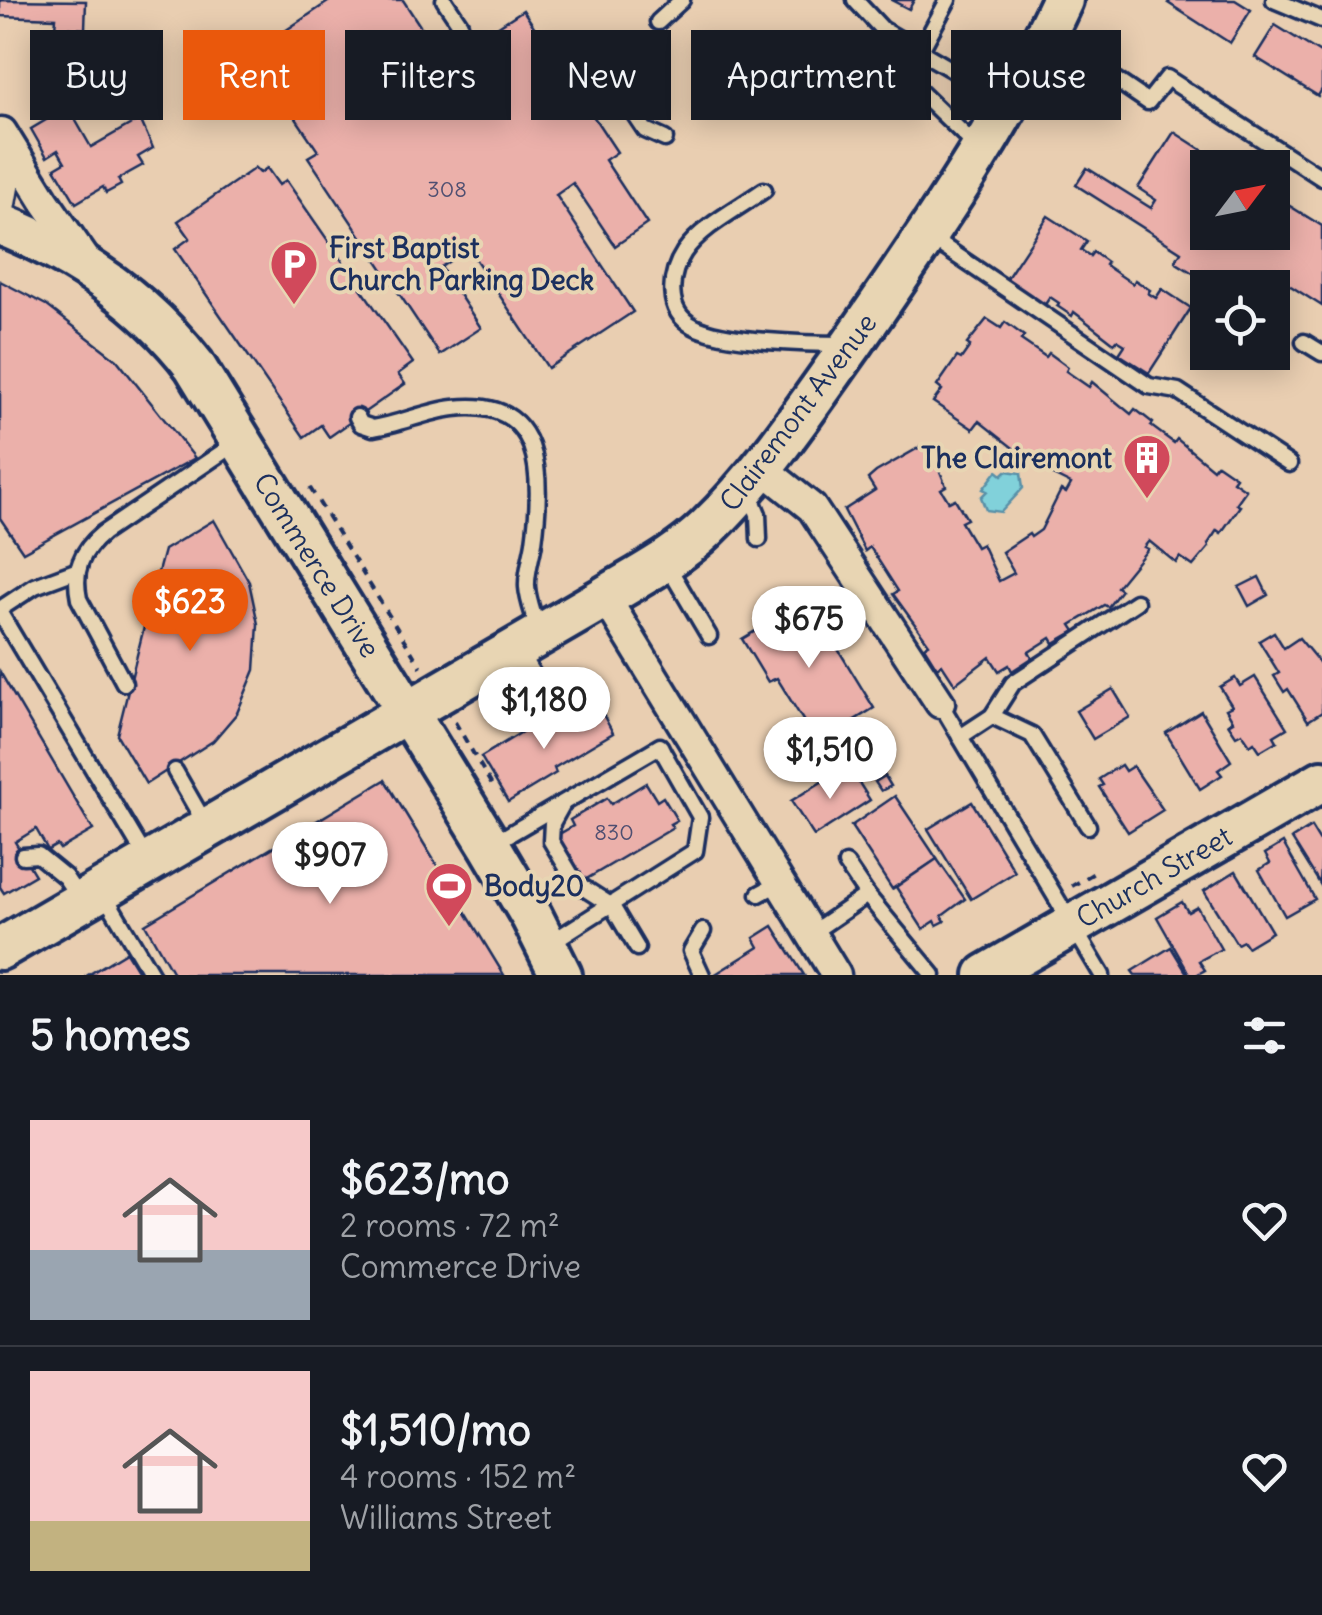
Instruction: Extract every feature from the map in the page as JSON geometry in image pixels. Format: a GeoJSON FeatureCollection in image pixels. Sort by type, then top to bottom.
{"type":"FeatureCollection","features":[{"type":"Feature","properties":{"kind":"main road","name":"Clairemont Avenue"},"geometry":{"type":"LineString","coordinates":[[0,949],[606,598],[704,531],[754,476],[852,344],[999,120]]}},
{"type":"Feature","properties":{"kind":"main road","name":"Commerce Drive"},"geometry":{"type":"LineString","coordinates":[[0,224],[55,248],[94,272],[147,313],[178,346],[408,712],[554,960]]}},
{"type":"Feature","properties":{"kind":"main road","name":"Church Street"},"geometry":{"type":"LineString","coordinates":[[1001,971],[1072,924],[1322,781]]}},
{"type":"Feature","properties":{"kind":"street"},"geometry":{"type":"LineString","coordinates":[[0,209],[8,164],[1,130]]}},
{"type":"Feature","properties":{"kind":"street"},"geometry":{"type":"LineString","coordinates":[[1,130],[94,272]]}},
{"type":"Feature","properties":{"kind":"street"},"geometry":{"type":"LineString","coordinates":[[754,476],[812,508],[940,702]]}},
{"type":"Feature","properties":{"kind":"street"},"geometry":{"type":"LineString","coordinates":[[606,598],[631,659],[690,736],[769,888],[810,934],[836,975]]}},
{"type":"Feature","properties":{"kind":"lane"},"geometry":{"type":"LineString","coordinates":[[444,0],[460,24]]}},
{"type":"Feature","properties":{"kind":"lane"},"geometry":{"type":"LineString","coordinates":[[658,22],[682,0]]}},
{"type":"Feature","properties":{"kind":"lane"},"geometry":{"type":"LineString","coordinates":[[855,0],[884,30]]}},
{"type":"Feature","properties":{"kind":"lane"},"geometry":{"type":"LineString","coordinates":[[931,32],[948,0]]}},
{"type":"Feature","properties":{"kind":"lane"},"geometry":{"type":"LineString","coordinates":[[1274,0],[1322,20]]}},
{"type":"Feature","properties":{"kind":"lane"},"geometry":{"type":"LineString","coordinates":[[1054,16],[1148,102],[1166,78],[1322,178]]}},
{"type":"Feature","properties":{"kind":"lane"},"geometry":{"type":"LineString","coordinates":[[931,102],[981,151]]}},
{"type":"Feature","properties":{"kind":"lane"},"geometry":{"type":"LineString","coordinates":[[637,120],[644,130],[665,140]]}},
{"type":"Feature","properties":{"kind":"lane"},"geometry":{"type":"LineString","coordinates":[[764,190],[696,238],[684,252],[672,286],[675,308],[690,325],[719,334],[852,344]]}},
{"type":"Feature","properties":{"kind":"lane"},"geometry":{"type":"LineString","coordinates":[[927,235],[1148,386],[1178,391],[1289,464]]}},
{"type":"Feature","properties":{"kind":"lane"},"geometry":{"type":"LineString","coordinates":[[1304,342],[1322,353]]}},
{"type":"Feature","properties":{"kind":"lane"},"geometry":{"type":"LineString","coordinates":[[357,417],[361,424],[372,428],[455,408],[475,408],[498,410],[518,421],[532,444],[536,471],[537,512],[526,585],[528,642],[542,688],[588,686]]}},
{"type":"Feature","properties":{"kind":"lane"},"geometry":{"type":"LineString","coordinates":[[124,683],[84,612],[76,586],[86,550],[94,540],[240,441]]}},
{"type":"Feature","properties":{"kind":"lane"},"geometry":{"type":"LineString","coordinates":[[754,476],[760,539]]}},
{"type":"Feature","properties":{"kind":"lane"},"geometry":{"type":"LineString","coordinates":[[664,560],[709,636]]}},
{"type":"Feature","properties":{"kind":"lane"},"geometry":{"type":"LineString","coordinates":[[78,570],[35,586],[0,611],[150,863]]}},
{"type":"Feature","properties":{"kind":"lane"},"geometry":{"type":"LineString","coordinates":[[960,737],[992,716],[1013,683],[1136,602]]}},
{"type":"Feature","properties":{"kind":"lane"},"geometry":{"type":"LineString","coordinates":[[940,702],[1102,975]]}},
{"type":"Feature","properties":{"kind":"lane"},"geometry":{"type":"LineString","coordinates":[[992,716],[1032,735],[1088,826]]}},
{"type":"Feature","properties":{"kind":"lane"},"geometry":{"type":"LineString","coordinates":[[664,752],[690,736]]}},
{"type":"Feature","properties":{"kind":"lane"},"geometry":{"type":"LineString","coordinates":[[490,846],[660,746],[664,752],[700,818],[696,851],[612,906],[554,960]]}},
{"type":"Feature","properties":{"kind":"lane"},"geometry":{"type":"LineString","coordinates":[[175,771],[208,830]]}},
{"type":"Feature","properties":{"kind":"lane"},"geometry":{"type":"LineString","coordinates":[[563,804],[552,823],[551,841],[576,882],[612,906],[637,948]]}},
{"type":"Feature","properties":{"kind":"lane"},"geometry":{"type":"LineString","coordinates":[[24,856],[38,855],[91,896],[152,975]]}},
{"type":"Feature","properties":{"kind":"lane"},"geometry":{"type":"LineString","coordinates":[[846,864],[933,975]]}},
{"type":"Feature","properties":{"kind":"lane"},"geometry":{"type":"LineString","coordinates":[[810,934],[867,895]]}},
{"type":"Feature","properties":{"kind":"lane"},"geometry":{"type":"LineString","coordinates":[[702,975],[691,951],[703,931]]}},
{"type":"Feature","properties":{"kind":"water"},"geometry":{"type":"Polygon","coordinates":[[[997,471],[1002,475],[1006,471],[1021,473],[1023,488],[1001,512],[986,510],[981,497],[997,471]]]}},
{"type":"Feature","properties":{"kind":"building"},"geometry":{"type":"Polygon","coordinates":[[[0,0],[86,1],[85,29],[55,27],[56,18],[0,16],[0,0]]]}},
{"type":"Feature","properties":{"kind":"building"},"geometry":{"type":"Polygon","coordinates":[[[331,0],[403,0],[423,30],[345,30],[345,120],[511,120],[511,30],[492,30],[523,10],[536,30],[531,30],[531,120],[596,120],[617,152],[605,160],[647,224],[615,246],[573,183],[556,195],[633,312],[548,368],[468,248],[441,267],[481,328],[440,355],[308,157],[318,151],[297,120],[325,120],[325,30],[286,30],[331,0]]]}},
{"type":"Feature","properties":{"kind":"building"},"geometry":{"type":"Polygon","coordinates":[[[891,0],[914,0],[909,9],[891,0]]]}},
{"type":"Feature","properties":{"kind":"building"},"geometry":{"type":"Polygon","coordinates":[[[1235,0],[1251,10],[1230,43],[1168,3],[1235,0]]]}},
{"type":"Feature","properties":{"kind":"building"},"geometry":{"type":"Polygon","coordinates":[[[1275,25],[1322,54],[1322,89],[1318,96],[1255,57],[1275,25]]]}},
{"type":"Feature","properties":{"kind":"building"},"geometry":{"type":"Polygon","coordinates":[[[46,120],[75,120],[91,147],[140,120],[153,148],[138,157],[143,165],[118,179],[121,185],[106,193],[103,187],[76,203],[55,168],[65,162],[58,150],[47,157],[31,129],[46,120]]]}},
{"type":"Feature","properties":{"kind":"building"},"geometry":{"type":"Polygon","coordinates":[[[1174,132],[1202,150],[1190,150],[1190,250],[1290,250],[1290,206],[1322,226],[1322,306],[1290,286],[1290,270],[1190,271],[1175,262],[1181,252],[1076,185],[1087,168],[1151,208],[1156,200],[1138,188],[1174,132]]]}},
{"type":"Feature","properties":{"kind":"building","name":"First Baptist Church Parking Deck"},"geometry":{"type":"Polygon","coordinates":[[[255,168],[260,173],[267,168],[279,185],[286,180],[413,363],[398,374],[405,384],[329,437],[321,425],[304,437],[175,249],[190,238],[178,221],[255,168]]]}},
{"type":"Feature","properties":{"kind":"building"},"geometry":{"type":"Polygon","coordinates":[[[1048,216],[1087,241],[1081,250],[1090,256],[1093,252],[1107,262],[1105,265],[1133,284],[1135,280],[1156,298],[1162,289],[1190,310],[1149,373],[1119,354],[1125,345],[1117,340],[1114,343],[1074,312],[1072,316],[1050,297],[1044,306],[1005,281],[1048,216]]]}},
{"type":"Feature","properties":{"kind":"building"},"geometry":{"type":"Polygon","coordinates":[[[0,281],[46,305],[117,360],[195,458],[23,552],[0,518],[0,281]]]}},
{"type":"Feature","properties":{"kind":"building","name":"The Clairemont"},"geometry":{"type":"Polygon","coordinates":[[[987,319],[1001,328],[1005,322],[1024,336],[1021,340],[1046,357],[1049,353],[1068,367],[1066,371],[1089,387],[1092,382],[1131,414],[1135,409],[1174,443],[1177,439],[1213,469],[1217,464],[1236,477],[1233,481],[1246,490],[1236,504],[1240,506],[1221,533],[1217,530],[1193,566],[1180,557],[1176,563],[1149,541],[1144,547],[1148,549],[1117,587],[1121,590],[1108,607],[1104,605],[1071,625],[1075,631],[1054,643],[1051,638],[1029,652],[1032,658],[1012,671],[1009,665],[999,671],[990,657],[955,684],[942,664],[937,668],[924,647],[929,644],[893,594],[898,591],[870,547],[865,551],[844,510],[875,490],[868,479],[876,472],[922,446],[939,469],[946,486],[941,489],[949,502],[955,499],[967,519],[961,522],[976,547],[982,544],[999,581],[1014,573],[1002,552],[1041,530],[1061,490],[1066,493],[1071,484],[1047,472],[1050,468],[1020,447],[1017,451],[979,421],[973,429],[933,402],[942,390],[937,386],[957,357],[961,359],[970,346],[967,344],[987,319]]]}},
{"type":"Feature","properties":{"kind":"building"},"geometry":{"type":"Polygon","coordinates":[[[214,520],[249,582],[258,624],[255,670],[237,713],[213,741],[146,784],[117,735],[154,587],[164,550],[214,520]]]}},
{"type":"Feature","properties":{"kind":"building"},"geometry":{"type":"Polygon","coordinates":[[[1259,577],[1268,595],[1249,606],[1239,587],[1259,577]]]}},
{"type":"Feature","properties":{"kind":"building"},"geometry":{"type":"Polygon","coordinates":[[[808,600],[874,708],[817,743],[777,678],[768,682],[742,639],[808,600]]]}},
{"type":"Feature","properties":{"kind":"building"},"geometry":{"type":"Polygon","coordinates":[[[1274,632],[1284,648],[1299,638],[1322,666],[1322,712],[1308,721],[1288,689],[1284,692],[1274,676],[1279,673],[1259,641],[1274,632]]]}},
{"type":"Feature","properties":{"kind":"building"},"geometry":{"type":"Polygon","coordinates":[[[0,672],[93,830],[60,849],[57,845],[48,850],[36,829],[15,842],[35,875],[4,893],[0,887],[0,672]]]}},
{"type":"Feature","properties":{"kind":"building"},"geometry":{"type":"Polygon","coordinates":[[[1255,677],[1287,728],[1274,736],[1277,741],[1260,751],[1242,733],[1236,736],[1228,724],[1233,721],[1226,709],[1232,706],[1220,687],[1235,678],[1240,686],[1255,677]]]}},
{"type":"Feature","properties":{"kind":"building"},"geometry":{"type":"Polygon","coordinates":[[[1113,689],[1130,717],[1093,739],[1076,711],[1113,689]]]}},
{"type":"Feature","properties":{"kind":"building"},"geometry":{"type":"Polygon","coordinates":[[[590,706],[600,709],[613,733],[554,768],[556,773],[508,802],[481,757],[530,727],[536,738],[590,706]]]}},
{"type":"Feature","properties":{"kind":"building"},"geometry":{"type":"Polygon","coordinates":[[[1201,711],[1231,761],[1218,770],[1222,775],[1200,789],[1166,733],[1201,711]]]}},
{"type":"Feature","properties":{"kind":"building"},"geometry":{"type":"Polygon","coordinates":[[[1121,765],[1125,771],[1133,766],[1163,810],[1128,832],[1099,787],[1103,785],[1099,779],[1121,765]]]}},
{"type":"Feature","properties":{"kind":"building"},"geometry":{"type":"Polygon","coordinates":[[[851,770],[870,800],[814,836],[791,801],[836,773],[839,778],[851,770]]]}},
{"type":"Feature","properties":{"kind":"building"},"geometry":{"type":"Polygon","coordinates":[[[885,776],[891,786],[881,791],[875,782],[885,776]]]}},
{"type":"Feature","properties":{"kind":"building"},"geometry":{"type":"Polygon","coordinates":[[[385,780],[504,975],[174,975],[145,924],[385,780]]]}},
{"type":"Feature","properties":{"kind":"building"},"geometry":{"type":"Polygon","coordinates":[[[646,783],[657,801],[663,797],[677,820],[670,824],[673,828],[583,881],[556,836],[573,826],[570,820],[607,798],[611,804],[646,783]]]}},
{"type":"Feature","properties":{"kind":"building"},"geometry":{"type":"Polygon","coordinates":[[[895,796],[937,859],[892,889],[851,826],[895,796]]]}},
{"type":"Feature","properties":{"kind":"building"},"geometry":{"type":"Polygon","coordinates":[[[972,802],[1015,872],[971,899],[928,829],[972,802]]]}},
{"type":"Feature","properties":{"kind":"building"},"geometry":{"type":"Polygon","coordinates":[[[1311,827],[1322,845],[1320,884],[1292,839],[1311,827]]]}},
{"type":"Feature","properties":{"kind":"building"},"geometry":{"type":"Polygon","coordinates":[[[1283,843],[1315,899],[1285,916],[1259,870],[1270,863],[1265,854],[1283,843]]]}},
{"type":"Feature","properties":{"kind":"building"},"geometry":{"type":"Polygon","coordinates":[[[937,859],[965,899],[942,916],[945,921],[937,925],[935,921],[923,929],[896,887],[937,859]]]}},
{"type":"Feature","properties":{"kind":"building"},"geometry":{"type":"Polygon","coordinates":[[[1236,871],[1272,932],[1247,947],[1243,941],[1237,944],[1204,891],[1236,871]]]}},
{"type":"Feature","properties":{"kind":"building"},"geometry":{"type":"Polygon","coordinates":[[[1182,902],[1188,912],[1197,907],[1221,949],[1199,961],[1205,970],[1196,975],[1190,975],[1157,917],[1182,902]]]}},
{"type":"Feature","properties":{"kind":"building"},"geometry":{"type":"Polygon","coordinates":[[[773,926],[804,975],[714,975],[759,947],[754,938],[773,926]]]}},
{"type":"Feature","properties":{"kind":"building"},"geometry":{"type":"Polygon","coordinates":[[[1171,947],[1188,975],[1135,975],[1132,971],[1171,947]]]}},
{"type":"Feature","properties":{"kind":"building"},"geometry":{"type":"Polygon","coordinates":[[[126,952],[140,975],[88,975],[126,952]]]}},
{"type":"Feature","properties":{"kind":"place","name":"First Baptist Church Parking Deck"},"geometry":{"type":"Point","coordinates":[294,306]}},
{"type":"Feature","properties":{"kind":"place","name":"The Clairemont"},"geometry":{"type":"Point","coordinates":[1147,500]}},
{"type":"Feature","properties":{"kind":"place","name":"Body20"},"geometry":{"type":"Point","coordinates":[449,928]}}]}
